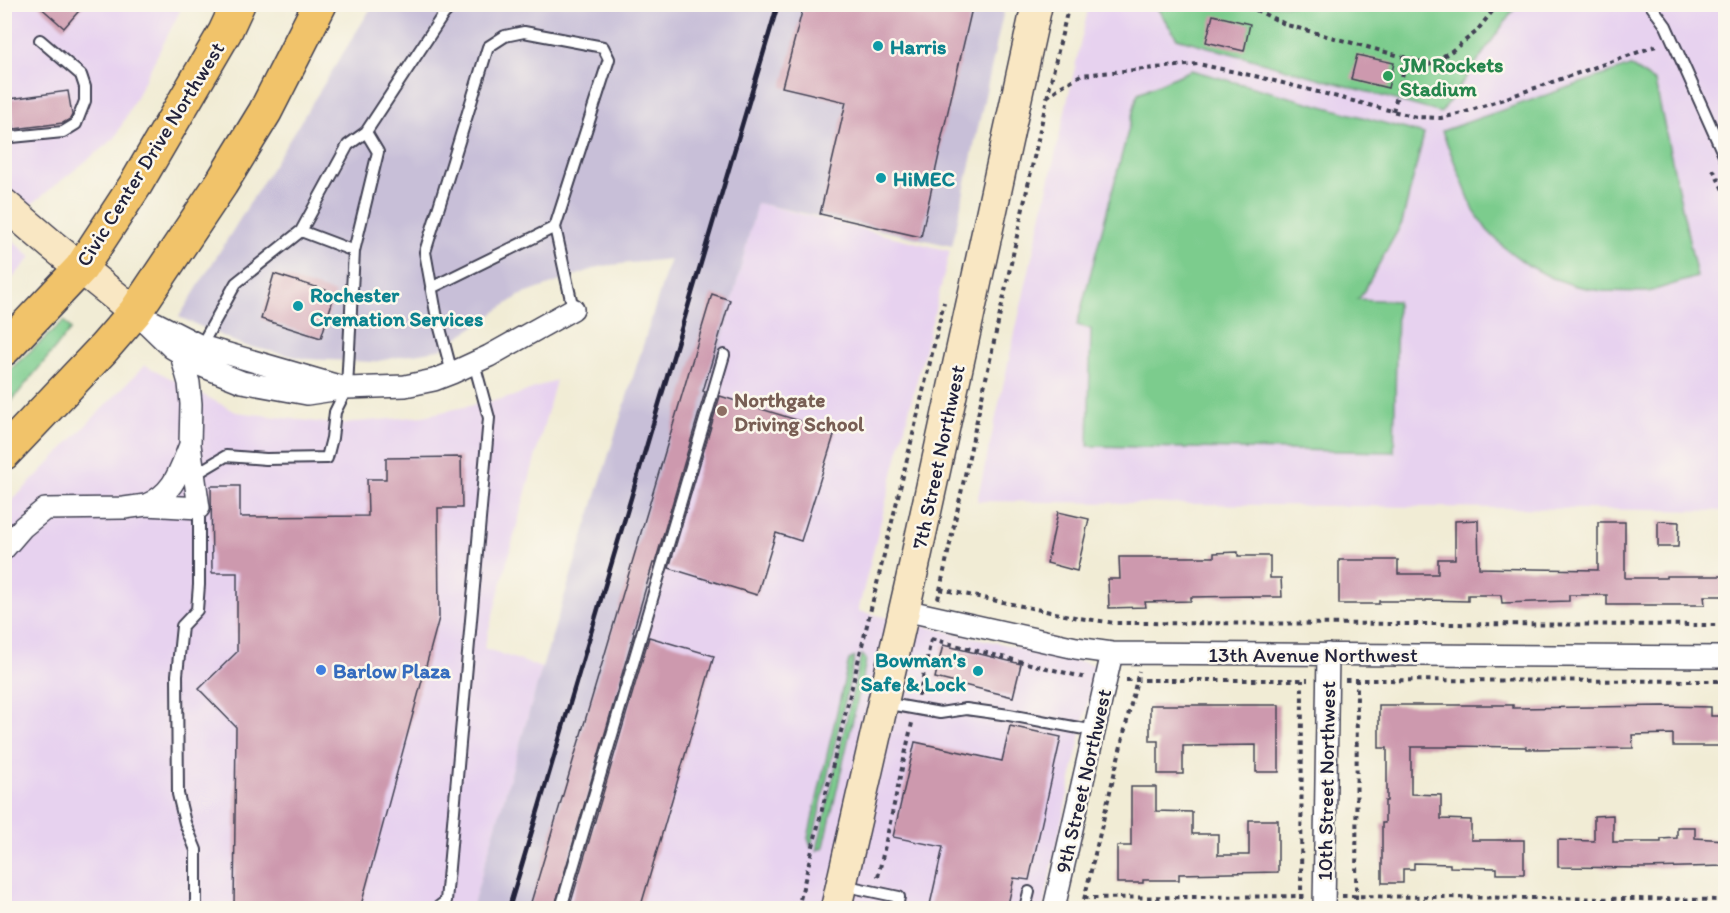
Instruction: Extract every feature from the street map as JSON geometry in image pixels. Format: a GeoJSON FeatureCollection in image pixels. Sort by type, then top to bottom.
{"type":"FeatureCollection","features":[{"type":"Feature","properties":{"kind":"main road","name":"Civic Center Drive Northwest"},"geometry":{"type":"LineString","coordinates":[[4,349],[81,268],[136,184],[225,32],[238,4]]}},
{"type":"Feature","properties":{"kind":"main road"},"geometry":{"type":"LineString","coordinates":[[4,453],[135,312],[249,139],[320,4]]}},
{"type":"Feature","properties":{"kind":"main road","name":"7th Street Northwest"},"geometry":{"type":"LineString","coordinates":[[839,897],[884,703],[1037,4]]}},
{"type":"Feature","properties":{"kind":"main road"},"geometry":{"type":"LineString","coordinates":[[4,204],[135,312]]}},
{"type":"Feature","properties":{"kind":"street"},"geometry":{"type":"LineString","coordinates":[[135,312],[172,348],[202,366],[242,382],[307,394],[346,388],[405,386],[434,380],[474,363],[573,309]]}},
{"type":"Feature","properties":{"kind":"street"},"geometry":{"type":"LineString","coordinates":[[135,312],[201,346],[346,388]]}},
{"type":"Feature","properties":{"kind":"street"},"geometry":{"type":"LineString","coordinates":[[4,549],[23,527],[45,509],[124,508],[146,505],[199,508],[190,445],[190,393],[181,355]]}},
{"type":"Feature","properties":{"kind":"street"},"geometry":{"type":"LineString","coordinates":[[146,505],[166,493],[175,480],[190,445]]}},
{"type":"Feature","properties":{"kind":"street","name":"13th Avenue Northwest"},"geometry":{"type":"LineString","coordinates":[[904,610],[1076,648],[1112,653],[1725,657]]}},
{"type":"Feature","properties":{"kind":"street","name":"9th Street Northwest"},"geometry":{"type":"LineString","coordinates":[[1054,909],[1112,653]]}},
{"type":"Feature","properties":{"kind":"street","name":"10th Street Northwest"},"geometry":{"type":"LineString","coordinates":[[1324,909],[1328,654]]}},
{"type":"Feature","properties":{"kind":"lane"},"geometry":{"type":"LineString","coordinates":[[201,346],[236,283],[300,231],[348,145],[366,132],[443,15],[453,4]]}},
{"type":"Feature","properties":{"kind":"lane"},"geometry":{"type":"LineString","coordinates":[[1650,4],[1666,26],[1725,160]]}},
{"type":"Feature","properties":{"kind":"lane"},"geometry":{"type":"LineString","coordinates":[[452,373],[435,313],[425,252],[488,47],[505,36],[525,32],[603,47],[609,59],[555,227],[573,309]]}},
{"type":"Feature","properties":{"kind":"lane"},"geometry":{"type":"LineString","coordinates":[[4,135],[63,132],[76,124],[85,101],[85,87],[81,75],[40,40]]}},
{"type":"Feature","properties":{"kind":"lane"},"geometry":{"type":"LineString","coordinates":[[194,475],[226,456],[266,459],[327,458],[335,412],[346,388],[354,251],[378,152],[366,132]]}},
{"type":"Feature","properties":{"kind":"lane"},"geometry":{"type":"LineString","coordinates":[[431,288],[555,227]]}},
{"type":"Feature","properties":{"kind":"lane"},"geometry":{"type":"LineString","coordinates":[[300,231],[354,251]]}},
{"type":"Feature","properties":{"kind":"lane"},"geometry":{"type":"LineString","coordinates":[[561,909],[724,355]]}},
{"type":"Feature","properties":{"kind":"lane"},"geometry":{"type":"LineString","coordinates":[[437,909],[446,901],[489,418],[474,363]]}},
{"type":"Feature","properties":{"kind":"lane"},"geometry":{"type":"LineString","coordinates":[[196,909],[196,849],[178,794],[177,675],[182,626],[197,610],[199,508]]}},
{"type":"Feature","properties":{"kind":"lane"},"geometry":{"type":"LineString","coordinates":[[884,703],[940,713],[966,709],[998,713],[1095,731]]}},
{"type":"Feature","properties":{"kind":"lane"},"geometry":{"type":"LineString","coordinates":[[839,897],[875,892],[899,897],[897,909]]}},
{"type":"Feature","properties":{"kind":"lane"},"geometry":{"type":"LineString","coordinates":[[1025,909],[1029,892]]}},
{"type":"Feature","properties":{"kind":"path"},"geometry":{"type":"LineString","coordinates":[[1069,4],[940,589],[1079,618],[1114,623],[1725,625]]}},
{"type":"Feature","properties":{"kind":"path"},"geometry":{"type":"LineString","coordinates":[[1249,4],[1254,9],[1287,25],[1429,64],[1449,53],[1476,32],[1498,4]]}},
{"type":"Feature","properties":{"kind":"path"},"geometry":{"type":"LineString","coordinates":[[1047,98],[1060,87],[1081,75],[1198,64],[1416,117],[1441,118],[1463,113],[1656,45]]}},
{"type":"Feature","properties":{"kind":"path"},"geometry":{"type":"LineString","coordinates":[[1393,111],[1407,58]]}},
{"type":"Feature","properties":{"kind":"path"},"geometry":{"type":"LineString","coordinates":[[798,909],[945,298]]}},
{"type":"Feature","properties":{"kind":"path"},"geometry":{"type":"LineString","coordinates":[[875,892],[931,639],[1086,678]]}},
{"type":"Feature","properties":{"kind":"path"},"geometry":{"type":"LineString","coordinates":[[1082,909],[1137,680],[1302,680],[1301,909]]}},
{"type":"Feature","properties":{"kind":"path"},"geometry":{"type":"LineString","coordinates":[[1356,909],[1357,680],[1725,681]]}},
{"type":"Feature","properties":{"kind":"path"},"geometry":{"type":"LineString","coordinates":[[1084,898],[1301,896]]}},
{"type":"Feature","properties":{"kind":"path"},"geometry":{"type":"LineString","coordinates":[[1356,896],[1725,900]]}},
{"type":"Feature","properties":{"kind":"shaded area"},"geometry":{"type":"Polygon","coordinates":[[[5,5],[183,5],[115,138],[28,207],[5,186],[5,5]]]}},
{"type":"Feature","properties":{"kind":"shaded area"},"geometry":{"type":"Polygon","coordinates":[[[373,5],[1005,5],[952,246],[757,203],[707,400],[557,908],[472,908],[542,668],[670,259],[602,266],[519,296],[441,349],[373,362],[306,359],[242,345],[179,317],[373,5]]]}},
{"type":"Feature","properties":{"kind":"shaded area"},"geometry":{"type":"Polygon","coordinates":[[[1089,5],[1725,5],[1725,511],[977,501],[1089,5]]]}},
{"type":"Feature","properties":{"kind":"shaded area"},"geometry":{"type":"Polygon","coordinates":[[[757,203],[950,251],[858,611],[1096,665],[1043,908],[558,908],[707,400],[757,203]]]}},
{"type":"Feature","properties":{"kind":"shaded area"},"geometry":{"type":"Polygon","coordinates":[[[5,233],[31,257],[5,287],[5,233]]]}},
{"type":"Feature","properties":{"kind":"shaded area","name":"Barlow Plaza"},"geometry":{"type":"Polygon","coordinates":[[[145,365],[236,412],[334,424],[423,416],[511,397],[556,380],[484,648],[542,668],[472,908],[5,908],[4,509],[145,365]]]}},
{"type":"Feature","properties":{"kind":"green space","name":"JM Rockets Stadium"},"geometry":{"type":"Polygon","coordinates":[[[1155,5],[1517,5],[1441,113],[1177,38],[1155,5]]]}},
{"type":"Feature","properties":{"kind":"green space"},"geometry":{"type":"Polygon","coordinates":[[[1630,66],[1655,82],[1697,277],[1648,292],[1602,291],[1576,286],[1550,277],[1506,249],[1487,230],[1474,211],[1442,131],[1630,66]]]}},
{"type":"Feature","properties":{"kind":"green space"},"geometry":{"type":"Polygon","coordinates":[[[1191,70],[1424,134],[1402,223],[1361,296],[1357,299],[1397,301],[1394,452],[1088,446],[1091,329],[1077,325],[1138,93],[1191,70]]]}},
{"type":"Feature","properties":{"kind":"green space"},"geometry":{"type":"Polygon","coordinates":[[[64,321],[71,329],[5,409],[5,374],[64,321]]]}},
{"type":"Feature","properties":{"kind":"green space"},"geometry":{"type":"Polygon","coordinates":[[[861,655],[866,659],[865,666],[824,846],[817,850],[861,655]]]}},
{"type":"Feature","properties":{"kind":"green space"},"geometry":{"type":"Polygon","coordinates":[[[855,657],[811,847],[808,838],[849,660],[855,657]]]}},
{"type":"Feature","properties":{"kind":"building"},"geometry":{"type":"Polygon","coordinates":[[[37,4],[85,4],[64,28],[37,4]]]}},
{"type":"Feature","properties":{"kind":"building"},"geometry":{"type":"Polygon","coordinates":[[[804,4],[973,4],[921,237],[820,214],[846,102],[782,87],[804,4]]]}},
{"type":"Feature","properties":{"kind":"building"},"geometry":{"type":"Polygon","coordinates":[[[1213,15],[1250,24],[1244,51],[1206,42],[1213,15]]]}},
{"type":"Feature","properties":{"kind":"building"},"geometry":{"type":"Polygon","coordinates":[[[1357,55],[1394,63],[1388,88],[1351,79],[1357,55]]]}},
{"type":"Feature","properties":{"kind":"building"},"geometry":{"type":"Polygon","coordinates":[[[68,91],[72,115],[70,119],[63,123],[14,129],[10,99],[68,91]]]}},
{"type":"Feature","properties":{"kind":"building","name":"Rochester Cremation Services"},"geometry":{"type":"Polygon","coordinates":[[[274,274],[335,293],[321,338],[261,319],[274,274]]]}},
{"type":"Feature","properties":{"kind":"building"},"geometry":{"type":"Polygon","coordinates":[[[712,294],[730,300],[554,909],[529,909],[712,294]]]}},
{"type":"Feature","properties":{"kind":"building"},"geometry":{"type":"Polygon","coordinates":[[[720,396],[835,432],[801,541],[776,533],[757,595],[669,568],[720,396]]]}},
{"type":"Feature","properties":{"kind":"building","name":"Barlow Plaza"},"geometry":{"type":"Polygon","coordinates":[[[461,457],[462,508],[438,508],[439,618],[360,909],[234,909],[236,727],[199,689],[237,652],[237,573],[212,573],[211,486],[240,486],[240,517],[368,516],[367,479],[386,479],[386,458],[461,457]]]}},
{"type":"Feature","properties":{"kind":"building"},"geometry":{"type":"Polygon","coordinates":[[[1058,512],[1089,519],[1077,571],[1047,563],[1058,512]]]}},
{"type":"Feature","properties":{"kind":"building"},"geometry":{"type":"Polygon","coordinates":[[[1478,520],[1479,568],[1598,570],[1598,522],[1625,522],[1625,578],[1725,576],[1725,596],[1704,596],[1705,605],[1607,605],[1607,595],[1569,595],[1569,601],[1502,603],[1501,595],[1468,595],[1468,601],[1379,601],[1379,604],[1339,604],[1339,560],[1398,560],[1398,574],[1438,574],[1438,559],[1455,559],[1455,521],[1478,520]]]}},
{"type":"Feature","properties":{"kind":"building"},"geometry":{"type":"Polygon","coordinates":[[[1658,521],[1679,522],[1678,547],[1658,547],[1658,521]]]}},
{"type":"Feature","properties":{"kind":"building"},"geometry":{"type":"Polygon","coordinates":[[[1238,552],[1238,556],[1270,556],[1270,578],[1281,578],[1282,597],[1191,597],[1191,601],[1145,602],[1146,607],[1109,608],[1108,579],[1120,579],[1119,557],[1214,557],[1214,553],[1238,552]]]}},
{"type":"Feature","properties":{"kind":"building"},"geometry":{"type":"Polygon","coordinates":[[[649,637],[714,656],[640,909],[569,909],[649,637]]]}},
{"type":"Feature","properties":{"kind":"building","name":"Bowman's Safe & Lock"},"geometry":{"type":"Polygon","coordinates":[[[943,645],[1021,664],[1013,697],[935,678],[943,645]]]}},
{"type":"Feature","properties":{"kind":"building"},"geometry":{"type":"Polygon","coordinates":[[[1150,705],[1279,705],[1279,772],[1256,772],[1256,745],[1183,746],[1183,774],[1158,774],[1158,741],[1150,741],[1150,705]]]}},
{"type":"Feature","properties":{"kind":"building"},"geometry":{"type":"Polygon","coordinates":[[[1379,705],[1513,705],[1513,708],[1711,707],[1711,716],[1725,716],[1725,746],[1673,746],[1673,734],[1632,735],[1633,748],[1411,747],[1411,794],[1441,795],[1441,819],[1471,820],[1471,840],[1524,840],[1524,874],[1497,874],[1497,868],[1450,867],[1450,864],[1414,863],[1414,869],[1403,869],[1403,883],[1382,883],[1382,823],[1385,823],[1385,801],[1387,801],[1387,748],[1379,748],[1379,705]]]}},
{"type":"Feature","properties":{"kind":"building"},"geometry":{"type":"Polygon","coordinates":[[[1010,726],[1061,737],[1029,880],[1014,878],[1007,909],[929,909],[943,847],[893,837],[915,742],[1002,761],[1010,726]]]}},
{"type":"Feature","properties":{"kind":"building"},"geometry":{"type":"Polygon","coordinates":[[[1131,787],[1156,787],[1156,811],[1192,812],[1192,834],[1218,834],[1218,855],[1249,855],[1249,820],[1278,820],[1278,872],[1179,874],[1179,880],[1117,883],[1117,846],[1131,846],[1131,787]]]}},
{"type":"Feature","properties":{"kind":"building"},"geometry":{"type":"Polygon","coordinates":[[[1613,815],[1613,842],[1661,842],[1661,839],[1677,838],[1677,827],[1695,827],[1695,838],[1725,840],[1725,866],[1558,867],[1558,840],[1594,841],[1594,816],[1613,815]]]}},
{"type":"Feature","properties":{"kind":"railway"},"geometry":{"type":"LineString","coordinates":[[509,908],[778,4]]}},
{"type":"Feature","properties":{"kind":"place","name":"Harris"},"geometry":{"type":"Point","coordinates":[878,46]}},
{"type":"Feature","properties":{"kind":"place","name":"JM Rockets Stadium"},"geometry":{"type":"Point","coordinates":[1388,76]}},
{"type":"Feature","properties":{"kind":"place","name":"HiMEC"},"geometry":{"type":"Point","coordinates":[881,178]}},
{"type":"Feature","properties":{"kind":"place","name":"Rochester Cremation Services"},"geometry":{"type":"Point","coordinates":[298,306]}},
{"type":"Feature","properties":{"kind":"place","name":"Northgate Driving School"},"geometry":{"type":"Point","coordinates":[722,411]}},
{"type":"Feature","properties":{"kind":"place","name":"Barlow Plaza"},"geometry":{"type":"Point","coordinates":[321,670]}},
{"type":"Feature","properties":{"kind":"place","name":"Bowman's Safe & Lock"},"geometry":{"type":"Point","coordinates":[978,671]}}]}
